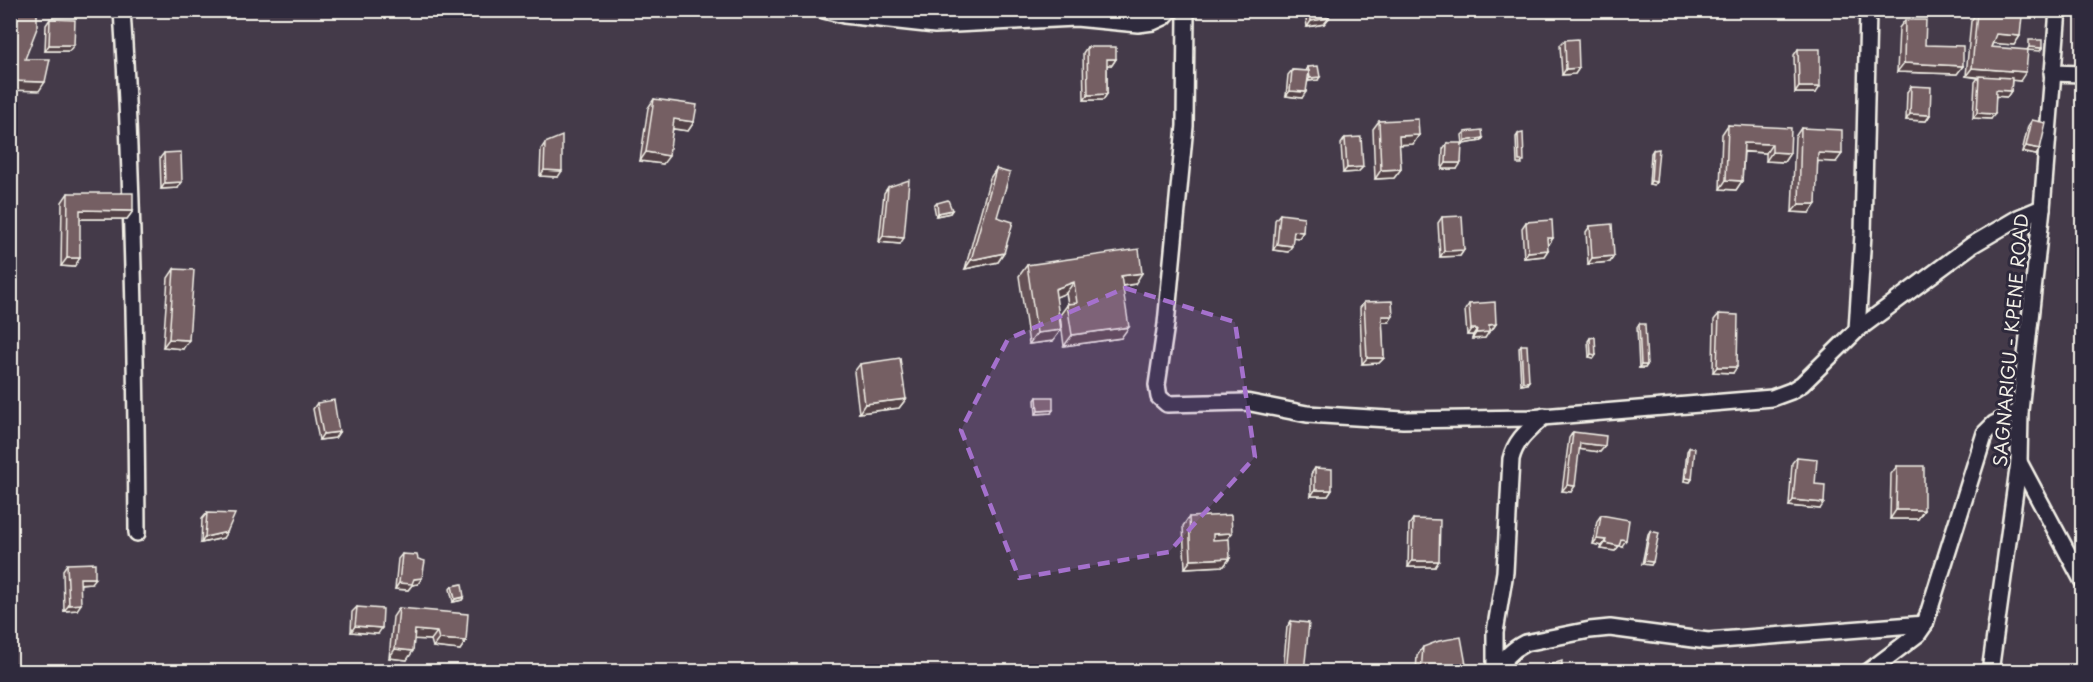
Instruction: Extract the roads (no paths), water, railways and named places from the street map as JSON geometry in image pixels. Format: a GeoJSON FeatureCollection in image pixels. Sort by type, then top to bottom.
{"type":"FeatureCollection","features":[{"type":"Feature","properties":{"kind":"street"},"geometry":{"type":"LineString","coordinates":[[122,10],[136,341],[136,532]]}},
{"type":"Feature","properties":{"kind":"street"},"geometry":{"type":"LineString","coordinates":[[824,10],[844,15],[935,25],[1076,18],[1138,24],[1153,22],[1164,17],[1170,10]]}},
{"type":"Feature","properties":{"kind":"street"},"geometry":{"type":"LineString","coordinates":[[1186,10],[1185,126],[1166,324],[1157,385],[1159,397],[1167,404],[1246,402],[1307,414],[1403,420],[1544,416],[1772,398],[1802,384],[1857,330],[1972,245],[2018,218],[2042,208]]}},
{"type":"Feature","properties":{"kind":"street"},"geometry":{"type":"LineString","coordinates":[[1857,330],[1863,234],[1868,10]]}},
{"type":"Feature","properties":{"kind":"street","name":"SAGNARIGU - KPENE ROAD"},"geometry":{"type":"LineString","coordinates":[[1990,672],[2019,462],[2020,411],[2042,208],[2058,10]]}},
{"type":"Feature","properties":{"kind":"street"},"geometry":{"type":"LineString","coordinates":[[2052,73],[2082,74]]}},
{"type":"Feature","properties":{"kind":"street"},"geometry":{"type":"LineString","coordinates":[[1868,672],[1918,634],[1925,624],[1985,433],[1994,424],[2020,411]]}},
{"type":"Feature","properties":{"kind":"street"},"geometry":{"type":"LineString","coordinates":[[1495,672],[1495,632],[1505,572],[1511,459],[1520,438],[1544,416]]}},
{"type":"Feature","properties":{"kind":"street"},"geometry":{"type":"LineString","coordinates":[[2019,462],[2082,580]]}},
{"type":"Feature","properties":{"kind":"street"},"geometry":{"type":"LineString","coordinates":[[1495,672],[1505,657],[1516,647],[1525,643],[1590,630],[1610,628],[1708,641],[1925,624]]}}]}
